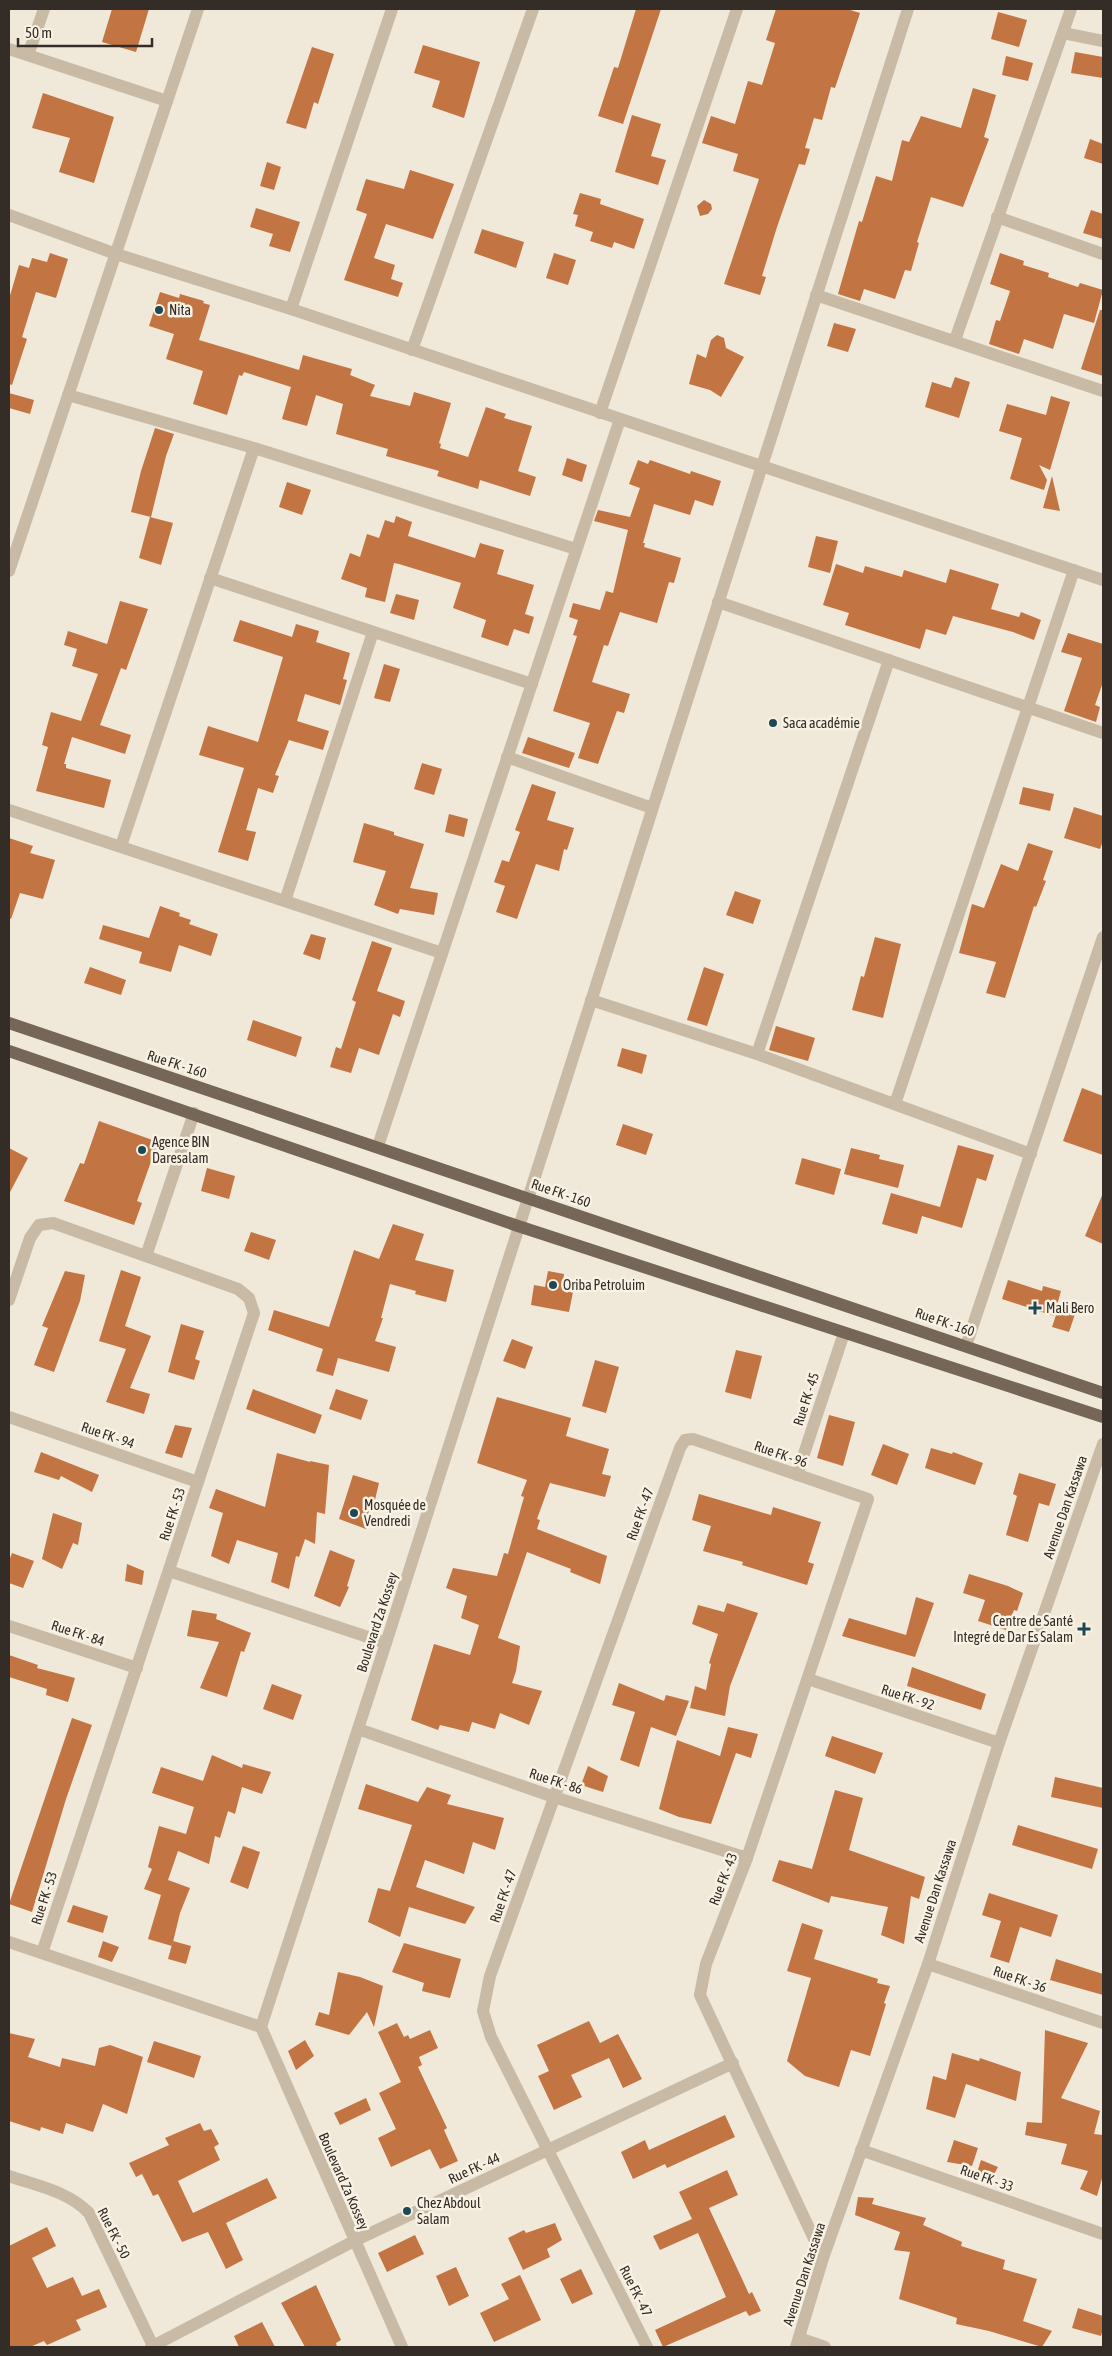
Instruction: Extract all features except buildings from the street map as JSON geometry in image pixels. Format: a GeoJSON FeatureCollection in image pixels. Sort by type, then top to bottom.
{"type":"FeatureCollection","features":[{"type":"Feature","properties":{"kind":"main road","name":"Rue FK - 160"},"geometry":{"type":"LineString","coordinates":[[9,1023],[378,1146],[1103,1393]]}},
{"type":"Feature","properties":{"kind":"main road"},"geometry":{"type":"LineString","coordinates":[[9,1051],[194,1113],[518,1226],[1103,1417]]}},
{"type":"Feature","properties":{"kind":"street"},"geometry":{"type":"LineString","coordinates":[[28,55],[44,9]]}},
{"type":"Feature","properties":{"kind":"street"},"geometry":{"type":"LineString","coordinates":[[9,571],[12,553],[68,395],[198,9]]}},
{"type":"Feature","properties":{"kind":"street"},"geometry":{"type":"LineString","coordinates":[[291,309],[392,9]]}},
{"type":"Feature","properties":{"kind":"street"},"geometry":{"type":"LineString","coordinates":[[412,350],[533,9]]}},
{"type":"Feature","properties":{"kind":"street"},"geometry":{"type":"LineString","coordinates":[[600,412],[737,9]]}},
{"type":"Feature","properties":{"kind":"street","name":"Boulevard Za Kossey"},"geometry":{"type":"LineString","coordinates":[[402,2347],[261,2027],[386,1643],[908,9]]}},
{"type":"Feature","properties":{"kind":"street"},"geometry":{"type":"LineString","coordinates":[[955,340],[1071,9]]}},
{"type":"Feature","properties":{"kind":"street"},"geometry":{"type":"LineString","coordinates":[[1063,33],[1103,41]]}},
{"type":"Feature","properties":{"kind":"street"},"geometry":{"type":"LineString","coordinates":[[9,49],[167,101]]}},
{"type":"Feature","properties":{"kind":"street"},"geometry":{"type":"LineString","coordinates":[[9,215],[116,254],[291,309],[1103,580]]}},
{"type":"Feature","properties":{"kind":"street"},"geometry":{"type":"LineString","coordinates":[[997,217],[1103,254]]}},
{"type":"Feature","properties":{"kind":"street"},"geometry":{"type":"LineString","coordinates":[[816,295],[1103,391]]}},
{"type":"Feature","properties":{"kind":"street"},"geometry":{"type":"LineString","coordinates":[[68,395],[254,448],[576,549]]}},
{"type":"Feature","properties":{"kind":"street"},"geometry":{"type":"LineString","coordinates":[[378,1146],[620,419]]}},
{"type":"Feature","properties":{"kind":"street"},"geometry":{"type":"LineString","coordinates":[[120,846],[254,448]]}},
{"type":"Feature","properties":{"kind":"street"},"geometry":{"type":"LineString","coordinates":[[895,1104],[1074,570]]}},
{"type":"Feature","properties":{"kind":"street"},"geometry":{"type":"LineString","coordinates":[[210,578],[532,684]]}},
{"type":"Feature","properties":{"kind":"street"},"geometry":{"type":"LineString","coordinates":[[718,602],[1103,733]]}},
{"type":"Feature","properties":{"kind":"street"},"geometry":{"type":"LineString","coordinates":[[285,901],[373,632]]}},
{"type":"Feature","properties":{"kind":"street"},"geometry":{"type":"LineString","coordinates":[[757,1054],[889,660]]}},
{"type":"Feature","properties":{"kind":"street"},"geometry":{"type":"LineString","coordinates":[[507,758],[652,808]]}},
{"type":"Feature","properties":{"kind":"street"},"geometry":{"type":"LineString","coordinates":[[9,810],[442,953]]}},
{"type":"Feature","properties":{"kind":"street"},"geometry":{"type":"LineString","coordinates":[[966,1346],[1103,937]]}},
{"type":"Feature","properties":{"kind":"street"},"geometry":{"type":"LineString","coordinates":[[590,1000],[757,1054],[1031,1154]]}},
{"type":"Feature","properties":{"kind":"street"},"geometry":{"type":"LineString","coordinates":[[146,1256],[194,1113]]}},
{"type":"Feature","properties":{"kind":"street","name":"Rue FK - 53"},"geometry":{"type":"LineString","coordinates":[[9,1300],[30,1238],[39,1225],[53,1223],[238,1288],[249,1298],[254,1313],[42,1953]]}},
{"type":"Feature","properties":{"kind":"street","name":"Rue FK - 45"},"geometry":{"type":"LineString","coordinates":[[797,1475],[844,1333]]}},
{"type":"Feature","properties":{"kind":"street","name":"Rue FK - 94"},"geometry":{"type":"LineString","coordinates":[[9,1417],[198,1482]]}},
{"type":"Feature","properties":{"kind":"street","name":"Rue FK - 96"},"geometry":{"type":"LineString","coordinates":[[685,1440],[693,1440],[868,1498]]}},
{"type":"Feature","properties":{"kind":"street","name":"Rue FK - 47"},"geometry":{"type":"LineString","coordinates":[[648,2347],[491,2037],[483,2011],[490,1976],[680,1448],[685,1440]]}},
{"type":"Feature","properties":{"kind":"street","name":"Avenue Dan Kassawa"},"geometry":{"type":"LineString","coordinates":[[797,2343],[824,2258],[928,1964],[999,1743],[1103,1444]]}},
{"type":"Feature","properties":{"kind":"street","name":"Rue FK - 43"},"geometry":{"type":"LineString","coordinates":[[824,2258],[700,1995],[706,1964],[746,1858],[808,1680],[868,1498]]}},
{"type":"Feature","properties":{"kind":"street"},"geometry":{"type":"LineString","coordinates":[[170,1571],[386,1643]]}},
{"type":"Feature","properties":{"kind":"street","name":"Rue FK - 84"},"geometry":{"type":"LineString","coordinates":[[9,1626],[137,1668]]}},
{"type":"Feature","properties":{"kind":"street","name":"Rue FK - 92"},"geometry":{"type":"LineString","coordinates":[[808,1680],[999,1743]]}},
{"type":"Feature","properties":{"kind":"street","name":"Rue FK - 86"},"geometry":{"type":"LineString","coordinates":[[358,1729],[554,1797],[746,1858]]}},
{"type":"Feature","properties":{"kind":"street"},"geometry":{"type":"LineString","coordinates":[[9,1942],[261,2027]]}},
{"type":"Feature","properties":{"kind":"street","name":"Rue FK - 36"},"geometry":{"type":"LineString","coordinates":[[928,1964],[1103,2023]]}},
{"type":"Feature","properties":{"kind":"street","name":"Rue FK - 44"},"geometry":{"type":"LineString","coordinates":[[152,2347],[354,2241],[733,2063]]}},
{"type":"Feature","properties":{"kind":"street","name":"Rue FK - 33"},"geometry":{"type":"LineString","coordinates":[[862,2150],[1103,2234]]}},
{"type":"Feature","properties":{"kind":"street","name":"Rue FK - 50"},"geometry":{"type":"LineString","coordinates":[[9,2176],[61,2193],[78,2202],[89,2213],[152,2347]]}},
{"type":"Feature","properties":{"kind":"street"},"geometry":{"type":"LineString","coordinates":[[797,2343],[825,2347]]}},
{"type":"Feature","properties":{"kind":"place","name":"Nita"},"geometry":{"type":"Point","coordinates":[159,310]}},
{"type":"Feature","properties":{"kind":"place","name":"Saca académie"},"geometry":{"type":"Point","coordinates":[773,723]}},
{"type":"Feature","properties":{"kind":"place","name":"Agence BIN Daresalam"},"geometry":{"type":"Point","coordinates":[142,1150]}},
{"type":"Feature","properties":{"kind":"place","name":"Oriba Petroluim"},"geometry":{"type":"Point","coordinates":[553,1285]}},
{"type":"Feature","properties":{"kind":"place","name":"Mali Bero"},"geometry":{"type":"Point","coordinates":[1035,1308]}},
{"type":"Feature","properties":{"kind":"place","name":"Mosquée de Vendredi"},"geometry":{"type":"Point","coordinates":[354,1513]}},
{"type":"Feature","properties":{"kind":"place","name":"Centre de Santé Integré de Dar Es Salam"},"geometry":{"type":"Point","coordinates":[1084,1629]}},
{"type":"Feature","properties":{"kind":"place","name":"Chez Abdoul Salam"},"geometry":{"type":"Point","coordinates":[407,2211]}}]}
